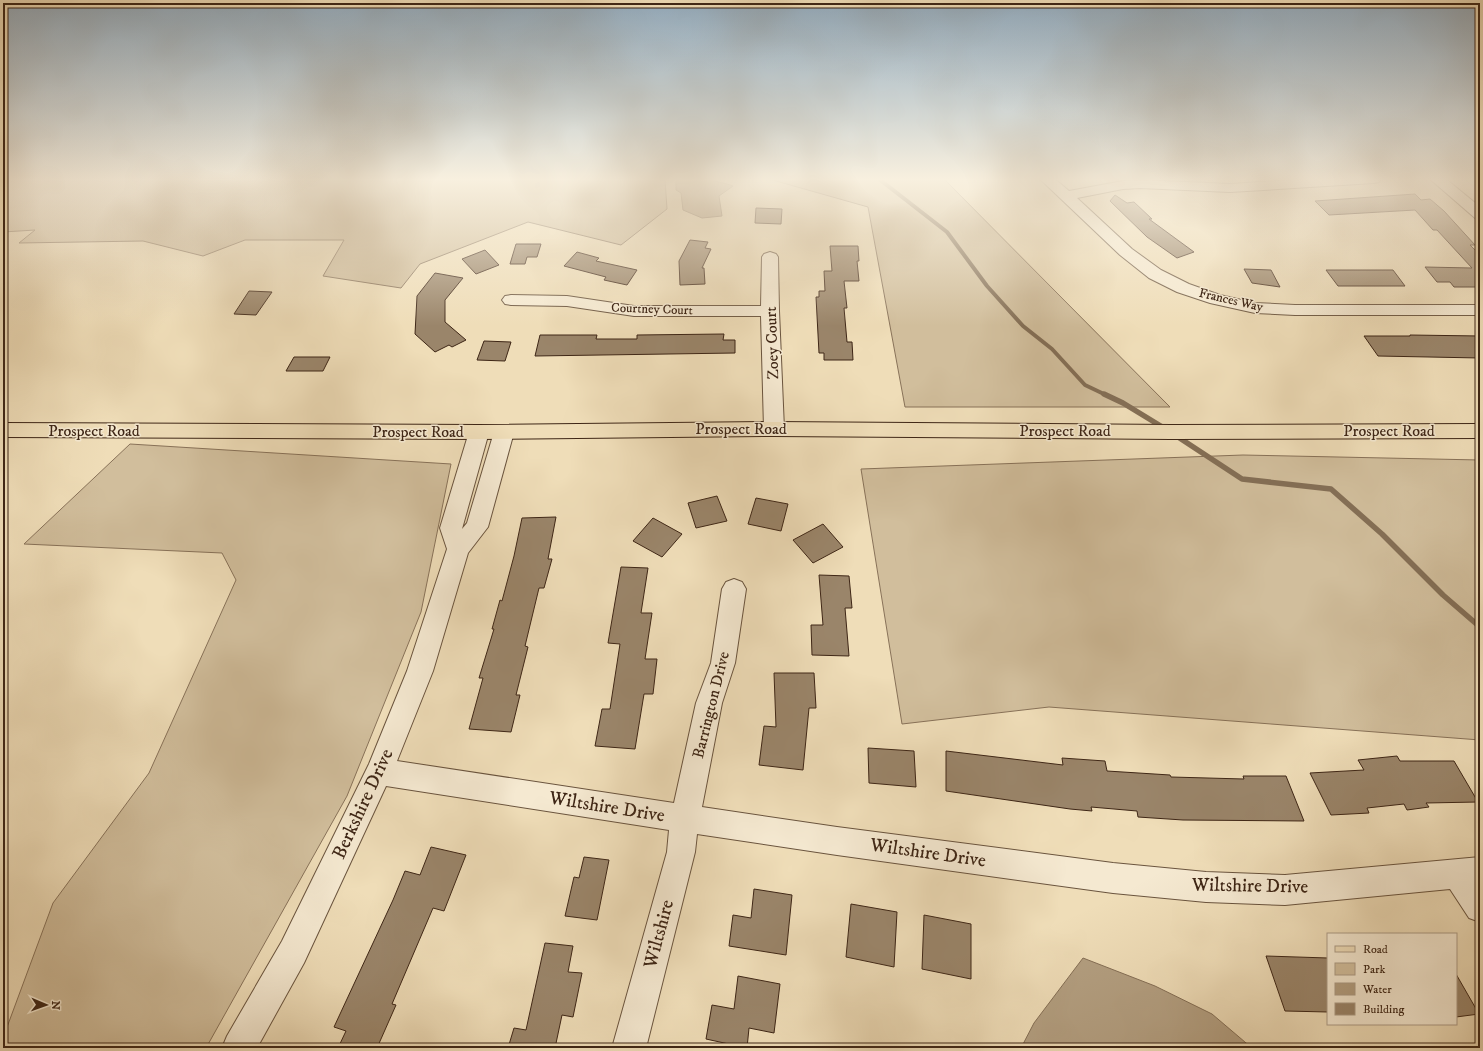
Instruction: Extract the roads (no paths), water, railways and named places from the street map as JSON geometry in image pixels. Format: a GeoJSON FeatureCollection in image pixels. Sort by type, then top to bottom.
{"type":"FeatureCollection","features":[{"type":"Feature","properties":{"kind":"main road","name":"Prospect Road"},"geometry":{"type":"LineString","coordinates":[[3,430],[479,432],[774,429],[1171,432],[1480,431]]}},
{"type":"Feature","properties":{"kind":"street","name":"Frances Way"},"geometry":{"type":"LineString","coordinates":[[1100,228],[1126,252],[1155,274],[1183,288],[1216,299],[1255,308],[1295,310],[1480,310]]}},
{"type":"Feature","properties":{"kind":"street","name":"Zoey Court"},"geometry":{"type":"LineString","coordinates":[[770,257],[770,311],[774,429]]}},
{"type":"Feature","properties":{"kind":"street","name":"Courtney Court"},"geometry":{"type":"LineString","coordinates":[[511,300],[567,301],[634,311],[770,311]]}},
{"type":"Feature","properties":{"kind":"street"},"geometry":{"type":"LineString","coordinates":[[458,549],[451,528],[479,432]]}},
{"type":"Feature","properties":{"kind":"street","name":"Berkshire Drive"},"geometry":{"type":"LineString","coordinates":[[239,1048],[293,952],[379,772],[420,671],[458,549],[477,527],[504,432]]}},
{"type":"Feature","properties":{"kind":"street","name":"Barrington Drive"},"geometry":{"type":"LineString","coordinates":[[685,819],[709,703],[723,663],[734,589]]}},
{"type":"Feature","properties":{"kind":"street","name":"Wiltshire Drive"},"geometry":{"type":"LineString","coordinates":[[379,772],[685,819],[1113,878],[1206,887],[1285,890],[1469,873]]}},
{"type":"Feature","properties":{"kind":"street","name":"Wiltshire"},"geometry":{"type":"LineString","coordinates":[[629,1048],[681,852],[685,819]]}},
{"type":"Feature","properties":{"kind":"street"},"geometry":{"type":"LineString","coordinates":[[1469,873],[1480,907]]}},
{"type":"Feature","properties":{"kind":"water"},"geometry":{"type":"Polygon","coordinates":[[[1083,958],[1155,986],[1212,1014],[1252,1048],[1021,1048],[1034,1023],[1083,958]]]}},
{"type":"Feature","properties":{"kind":"waterway"},"geometry":{"type":"LineString","coordinates":[[942,228],[947,232],[987,286],[1023,326],[1052,349],[1085,385],[1106,395]]}},
{"type":"Feature","properties":{"kind":"waterway"},"geometry":{"type":"LineString","coordinates":[[1104,394],[1123,403],[1164,428]]}},
{"type":"Feature","properties":{"kind":"waterway"},"geometry":{"type":"LineString","coordinates":[[1175,435],[1242,479],[1331,489],[1382,534],[1443,595],[1480,627]]}}]}
